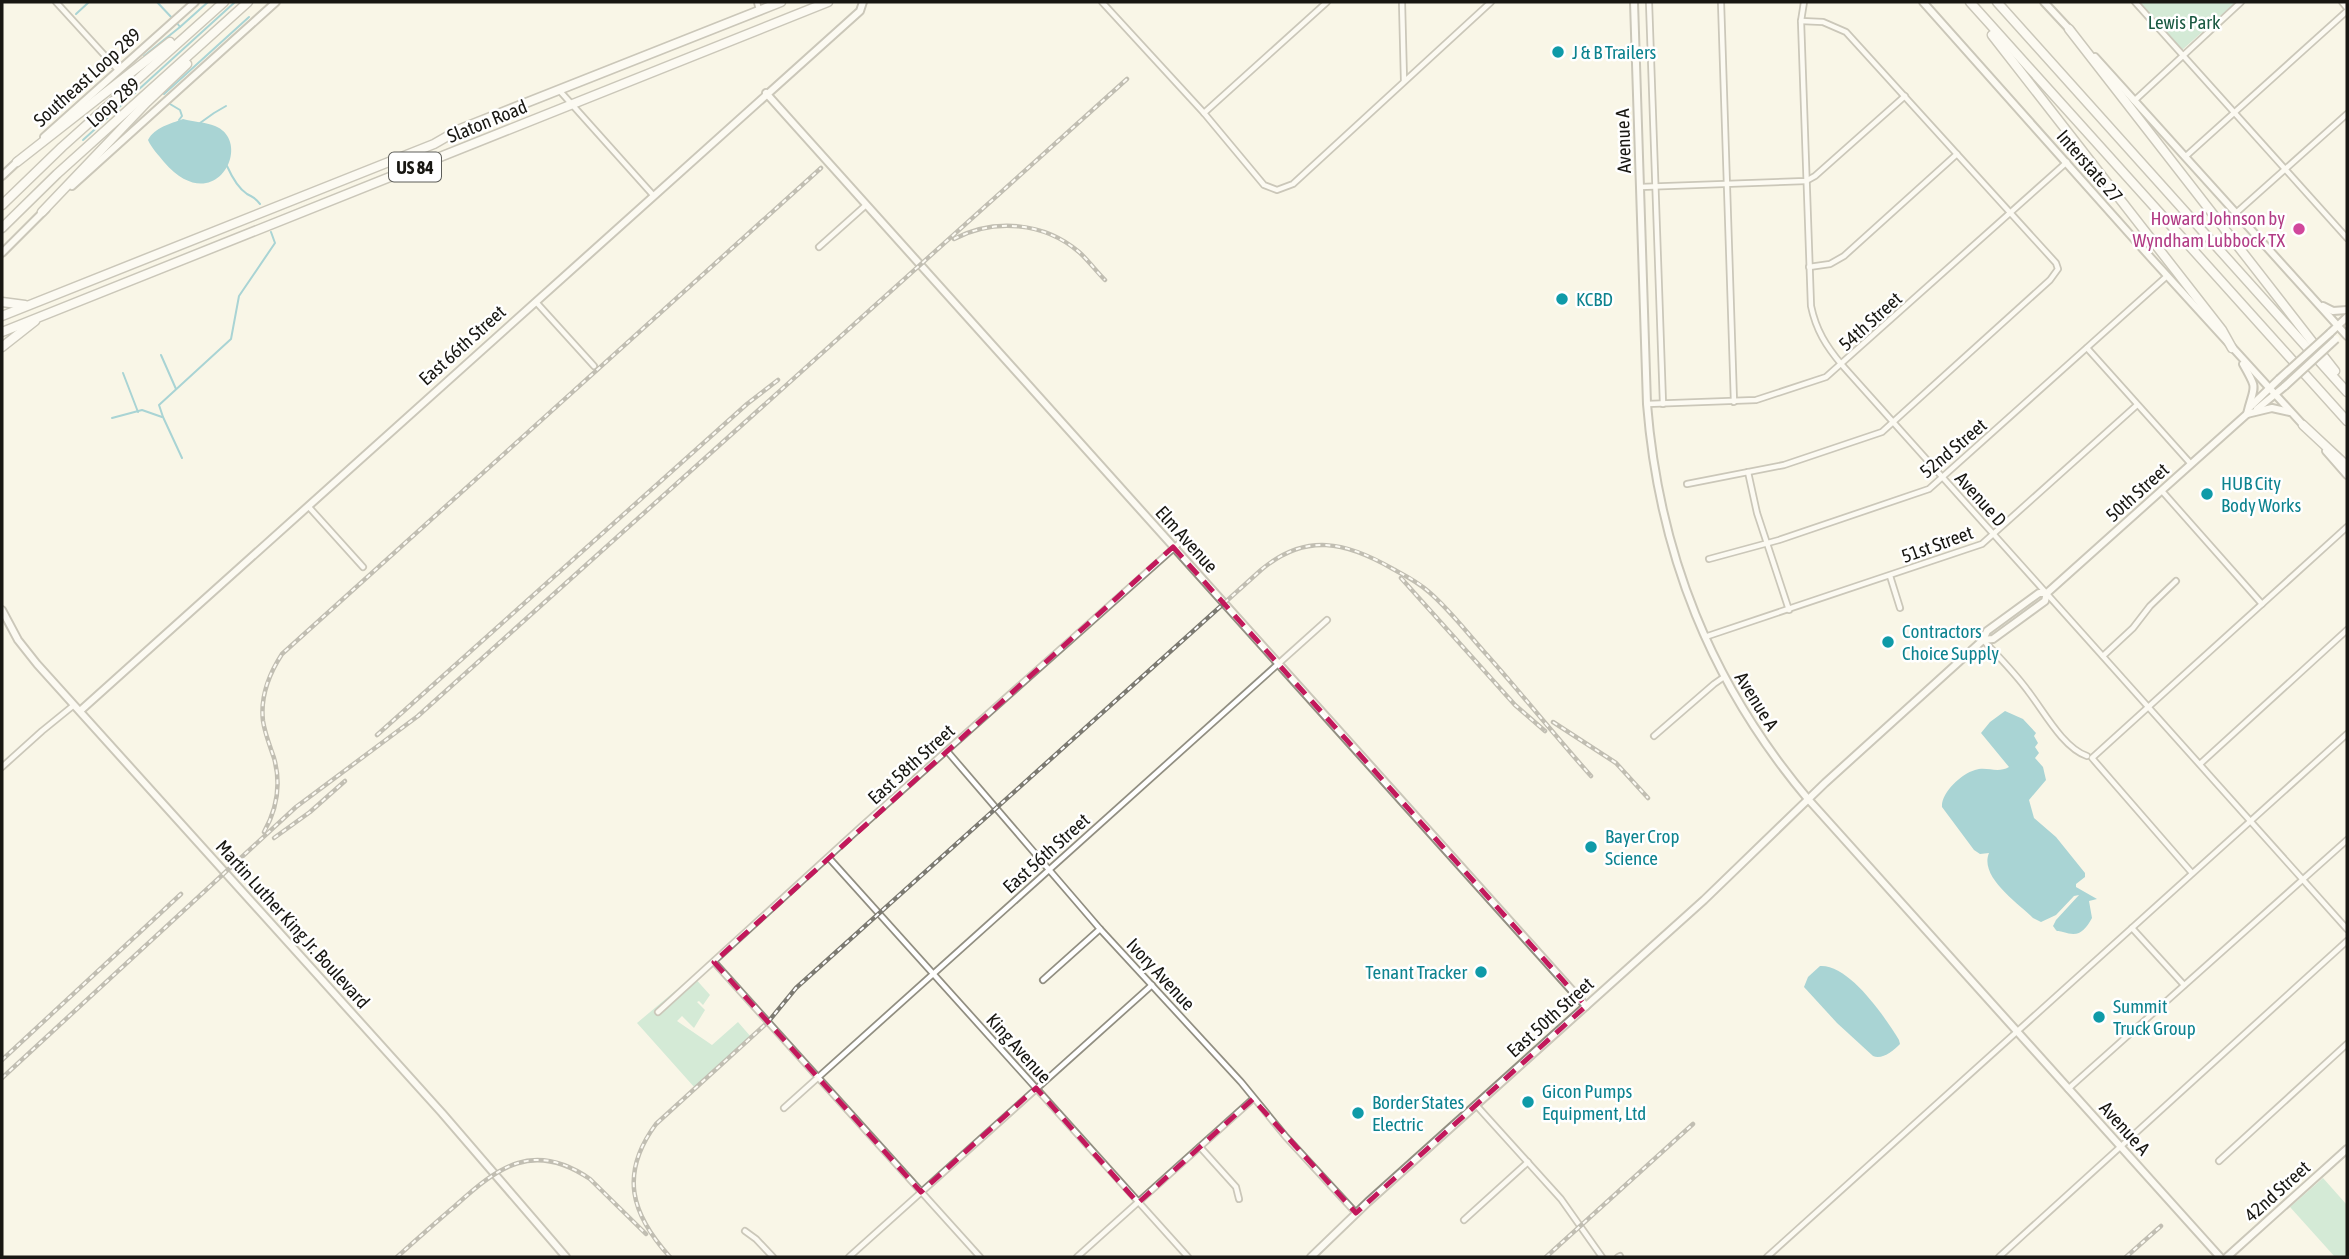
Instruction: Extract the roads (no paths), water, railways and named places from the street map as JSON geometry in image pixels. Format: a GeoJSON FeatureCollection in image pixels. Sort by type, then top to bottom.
{"type":"FeatureCollection","features":[{"type":"Feature","properties":{"kind":"highway"},"geometry":{"type":"LineString","coordinates":[[17,162],[218,2]]}},
{"type":"Feature","properties":{"kind":"highway","name":"Loop 289"},"geometry":{"type":"LineString","coordinates":[[2,205],[62,147],[224,2]]}},
{"type":"Feature","properties":{"kind":"highway"},"geometry":{"type":"LineString","coordinates":[[42,212],[250,2]]}},
{"type":"Feature","properties":{"kind":"highway","name":"Loop 289"},"geometry":{"type":"LineString","coordinates":[[2,228],[57,174],[250,2]]}},
{"type":"Feature","properties":{"kind":"highway","name":"Slaton Road"},"geometry":{"type":"LineString","coordinates":[[2,316],[434,144],[460,130],[710,30],[758,6],[781,2]]}},
{"type":"Feature","properties":{"kind":"highway","name":"Slaton Road"},"geometry":{"type":"LineString","coordinates":[[2,332],[828,2]]}},
{"type":"Feature","properties":{"kind":"highway"},"geometry":{"type":"LineString","coordinates":[[1969,2],[2222,330],[2234,350]]}},
{"type":"Feature","properties":{"kind":"highway"},"geometry":{"type":"LineString","coordinates":[[1969,2],[2347,421]]}},
{"type":"Feature","properties":{"kind":"highway"},"geometry":{"type":"LineString","coordinates":[[1997,2],[2347,389]]}},
{"type":"Feature","properties":{"kind":"highway"},"geometry":{"type":"LineString","coordinates":[[2069,29],[2347,389]]}},
{"type":"Feature","properties":{"kind":"highway"},"geometry":{"type":"LineString","coordinates":[[710,30],[716,47]]}},
{"type":"Feature","properties":{"kind":"highway"},"geometry":{"type":"LineString","coordinates":[[106,274],[111,288]]}},
{"type":"Feature","properties":{"kind":"highway"},"geometry":{"type":"LineString","coordinates":[[2,302],[28,305]]}},
{"type":"Feature","properties":{"kind":"highway"},"geometry":{"type":"LineString","coordinates":[[2,347],[42,316]]}},
{"type":"Feature","properties":{"kind":"highway"},"geometry":{"type":"LineString","coordinates":[[2303,425],[2347,466]]}},
{"type":"Feature","properties":{"kind":"main road","name":"Southeast Loop 289"},"geometry":{"type":"LineString","coordinates":[[2,176],[195,2]]}},
{"type":"Feature","properties":{"kind":"main road"},"geometry":{"type":"LineString","coordinates":[[2,253],[42,212],[276,2]]}},
{"type":"Feature","properties":{"kind":"main road","name":"East 66th Street"},"geometry":{"type":"LineString","coordinates":[[77,708],[860,11],[863,2]]}},
{"type":"Feature","properties":{"kind":"main road","name":"Avenue A"},"geometry":{"type":"LineString","coordinates":[[1634,2],[1647,404],[1665,524],[1680,575],[1704,637],[1724,677],[1766,745],[1808,799],[2220,1257]]}},
{"type":"Feature","properties":{"kind":"main road","name":"Interstate 27"},"geometry":{"type":"LineString","coordinates":[[1923,2],[2347,475]]}},
{"type":"Feature","properties":{"kind":"main road"},"geometry":{"type":"LineString","coordinates":[[2044,2],[2346,333]]}},
{"type":"Feature","properties":{"kind":"main road","name":"Elm Avenue"},"geometry":{"type":"LineString","coordinates":[[766,93],[1586,1006]]}},
{"type":"Feature","properties":{"kind":"main road"},"geometry":{"type":"LineString","coordinates":[[2314,299],[2333,311],[2347,310]]}},
{"type":"Feature","properties":{"kind":"main road","name":"50th Street"},"geometry":{"type":"LineString","coordinates":[[2249,412],[2269,388],[2347,317]]}},
{"type":"Feature","properties":{"kind":"main road","name":"50th Street"},"geometry":{"type":"LineString","coordinates":[[1808,799],[1983,640],[1987,631],[2039,593],[2047,593],[2249,412],[2285,386],[2346,333]]}},
{"type":"Feature","properties":{"kind":"main road"},"geometry":{"type":"LineString","coordinates":[[2234,350],[2253,381],[2249,412],[2276,408],[2291,413]]}},
{"type":"Feature","properties":{"kind":"main road","name":"Martin Luther King Jr. Boulevard"},"geometry":{"type":"LineString","coordinates":[[2,610],[24,648],[442,1113],[566,1257]]}},
{"type":"Feature","properties":{"kind":"main road","name":"East 50th Street"},"geometry":{"type":"LineString","coordinates":[[1311,1257],[1356,1213],[1704,900],[1808,799]]}},
{"type":"Feature","properties":{"kind":"main road","name":"42nd Street"},"geometry":{"type":"LineString","coordinates":[[2227,1257],[2347,1149]]}},
{"type":"Feature","properties":{"kind":"street"},"geometry":{"type":"LineString","coordinates":[[56,2],[118,70]]}},
{"type":"Feature","properties":{"kind":"street"},"geometry":{"type":"LineString","coordinates":[[1102,2],[1204,113],[1264,185],[1277,190],[1293,184],[1491,2]]}},
{"type":"Feature","properties":{"kind":"street"},"geometry":{"type":"LineString","coordinates":[[1204,113],[1327,2]]}},
{"type":"Feature","properties":{"kind":"street"},"geometry":{"type":"LineString","coordinates":[[1402,2],[1404,82]]}},
{"type":"Feature","properties":{"kind":"street","name":"Avenue A"},"geometry":{"type":"LineString","coordinates":[[1649,2],[1663,404]]}},
{"type":"Feature","properties":{"kind":"street"},"geometry":{"type":"LineString","coordinates":[[1721,2],[1734,402]]}},
{"type":"Feature","properties":{"kind":"street","name":"Avenue D"},"geometry":{"type":"LineString","coordinates":[[1804,2],[1801,21],[1811,306],[1824,343],[2347,929]]}},
{"type":"Feature","properties":{"kind":"street"},"geometry":{"type":"LineString","coordinates":[[2135,2],[2347,238]]}},
{"type":"Feature","properties":{"kind":"street"},"geometry":{"type":"LineString","coordinates":[[2134,101],[2241,2]]}},
{"type":"Feature","properties":{"kind":"street"},"geometry":{"type":"LineString","coordinates":[[2185,157],[2347,9],[2342,2]]}},
{"type":"Feature","properties":{"kind":"street"},"geometry":{"type":"LineString","coordinates":[[1687,484],[1794,462],[1882,432],[2050,280],[2058,269],[2056,263],[1846,32],[1824,22],[1801,21]]}},
{"type":"Feature","properties":{"kind":"street"},"geometry":{"type":"LineString","coordinates":[[559,90],[653,195]]}},
{"type":"Feature","properties":{"kind":"street"},"geometry":{"type":"LineString","coordinates":[[1640,187],[1806,181],[1905,96]]}},
{"type":"Feature","properties":{"kind":"street"},"geometry":{"type":"LineString","coordinates":[[2236,214],[2347,114]]}},
{"type":"Feature","properties":{"kind":"street"},"geometry":{"type":"LineString","coordinates":[[1809,267],[1830,264],[1844,256],[1957,154]]}},
{"type":"Feature","properties":{"kind":"street","name":"54th Street"},"geometry":{"type":"LineString","coordinates":[[1647,404],[1734,402],[1768,397],[1817,381],[1842,365],[2067,162]]}},
{"type":"Feature","properties":{"kind":"street"},"geometry":{"type":"LineString","coordinates":[[819,247],[866,205]]}},
{"type":"Feature","properties":{"kind":"street","name":"52nd Street"},"geometry":{"type":"LineString","coordinates":[[1709,559],[1767,543],[1929,489],[2167,276]]}},
{"type":"Feature","properties":{"kind":"street"},"geometry":{"type":"LineString","coordinates":[[535,301],[594,366]]}},
{"type":"Feature","properties":{"kind":"street"},"geometry":{"type":"LineString","coordinates":[[2087,348],[2191,464]]}},
{"type":"Feature","properties":{"kind":"street","name":"51st Street"},"geometry":{"type":"LineString","coordinates":[[1704,637],[1982,544],[2137,405]]}},
{"type":"Feature","properties":{"kind":"street"},"geometry":{"type":"LineString","coordinates":[[1748,472],[1754,503],[1789,610]]}},
{"type":"Feature","properties":{"kind":"street"},"geometry":{"type":"LineString","coordinates":[[2162,491],[2262,604]]}},
{"type":"Feature","properties":{"kind":"street"},"geometry":{"type":"LineString","coordinates":[[307,505],[363,567]]}},
{"type":"Feature","properties":{"kind":"street"},"geometry":{"type":"LineString","coordinates":[[2090,757],[2347,527]]}},
{"type":"Feature","properties":{"kind":"street","name":"East 58th Street"},"geometry":{"type":"LineString","coordinates":[[658,1012],[1184,539]]}},
{"type":"Feature","properties":{"kind":"street"},"geometry":{"type":"LineString","coordinates":[[1890,576],[1900,608]]}},
{"type":"Feature","properties":{"kind":"street"},"geometry":{"type":"LineString","coordinates":[[2103,656],[2176,582]]}},
{"type":"Feature","properties":{"kind":"street","name":"East 56th Street"},"geometry":{"type":"LineString","coordinates":[[784,1108],[1327,620]]}},
{"type":"Feature","properties":{"kind":"street"},"geometry":{"type":"LineString","coordinates":[[2200,764],[2347,630]]}},
{"type":"Feature","properties":{"kind":"street"},"geometry":{"type":"LineString","coordinates":[[1983,640],[2029,692],[2054,728],[2079,752],[2090,757],[2192,873]]}},
{"type":"Feature","properties":{"kind":"street"},"geometry":{"type":"LineString","coordinates":[[1654,736],[1724,677]]}},
{"type":"Feature","properties":{"kind":"street","name":"East 66th Street"},"geometry":{"type":"LineString","coordinates":[[2,768],[42,731],[77,708]]}},
{"type":"Feature","properties":{"kind":"street"},"geometry":{"type":"LineString","coordinates":[[1767,1257],[2347,734]]}},
{"type":"Feature","properties":{"kind":"street","name":"Ivory Avenue"},"geometry":{"type":"LineString","coordinates":[[947,751],[1100,929],[1233,1072],[1356,1213]]}},
{"type":"Feature","properties":{"kind":"street"},"geometry":{"type":"LineString","coordinates":[[2068,1089],[2347,839]]}},
{"type":"Feature","properties":{"kind":"street","name":"King Avenue"},"geometry":{"type":"LineString","coordinates":[[829,858],[1188,1257]]}},
{"type":"Feature","properties":{"kind":"street"},"geometry":{"type":"LineString","coordinates":[[2133,928],[2184,985]]}},
{"type":"Feature","properties":{"kind":"street"},"geometry":{"type":"LineString","coordinates":[[1043,980],[1100,929]]}},
{"type":"Feature","properties":{"kind":"street"},"geometry":{"type":"LineString","coordinates":[[1999,1257],[2347,941]]}},
{"type":"Feature","properties":{"kind":"street"},"geometry":{"type":"LineString","coordinates":[[714,962],[979,1257]]}},
{"type":"Feature","properties":{"kind":"street"},"geometry":{"type":"LineString","coordinates":[[849,1257],[1152,985]]}},
{"type":"Feature","properties":{"kind":"street"},"geometry":{"type":"LineString","coordinates":[[2219,1161],[2347,1044]]}},
{"type":"Feature","properties":{"kind":"street"},"geometry":{"type":"LineString","coordinates":[[1077,1257],[1254,1099]]}},
{"type":"Feature","properties":{"kind":"street"},"geometry":{"type":"LineString","coordinates":[[1476,1104],[1572,1212],[1602,1257]]}},
{"type":"Feature","properties":{"kind":"street"},"geometry":{"type":"LineString","coordinates":[[1200,1147],[1236,1187],[1239,1199]]}},
{"type":"Feature","properties":{"kind":"street"},"geometry":{"type":"LineString","coordinates":[[1464,1220],[1528,1162]]}},
{"type":"Feature","properties":{"kind":"street"},"geometry":{"type":"LineString","coordinates":[[745,1231],[757,1238],[773,1257]]}},
{"type":"Feature","properties":{"kind":"water"},"geometry":{"type":"Polygon","coordinates":[[[183,119],[215,126],[226,135],[231,147],[230,160],[224,172],[213,181],[199,184],[182,178],[164,162],[148,140],[159,129],[183,119]]]}},
{"type":"Feature","properties":{"kind":"water"},"geometry":{"type":"Polygon","coordinates":[[[2005,711],[2023,719],[2036,733],[2034,736],[2038,743],[2035,747],[2039,753],[2035,758],[2043,767],[2046,780],[2029,800],[2034,818],[2056,837],[2085,873],[2085,877],[2076,887],[2097,899],[2089,901],[2092,918],[2084,930],[2077,933],[2057,931],[2053,926],[2079,895],[2074,896],[2056,915],[2041,922],[2033,918],[1995,880],[1987,862],[1989,853],[1980,854],[1974,850],[1942,807],[1948,790],[1970,772],[2009,767],[1981,733],[2005,711]]]}},
{"type":"Feature","properties":{"kind":"water"},"geometry":{"type":"Polygon","coordinates":[[[1820,966],[1843,973],[1854,982],[1893,1030],[1900,1044],[1884,1056],[1873,1056],[1837,1023],[1804,987],[1808,977],[1820,966]]]}},
{"type":"Feature","properties":{"kind":"waterway"},"geometry":{"type":"LineString","coordinates":[[76,14],[89,2]]}},
{"type":"Feature","properties":{"kind":"waterway"},"geometry":{"type":"LineString","coordinates":[[157,2],[173,19]]}},
{"type":"Feature","properties":{"kind":"waterway"},"geometry":{"type":"LineString","coordinates":[[180,27],[208,2]]}},
{"type":"Feature","properties":{"kind":"waterway"},"geometry":{"type":"LineString","coordinates":[[83,140],[235,2]]}},
{"type":"Feature","properties":{"kind":"waterway"},"geometry":{"type":"LineString","coordinates":[[164,94],[249,17]]}},
{"type":"Feature","properties":{"kind":"waterway"},"geometry":{"type":"LineString","coordinates":[[144,56],[180,27],[177,23]]}},
{"type":"Feature","properties":{"kind":"waterway"},"geometry":{"type":"LineString","coordinates":[[170,104],[180,110],[182,116],[179,120]]}},
{"type":"Feature","properties":{"kind":"waterway"},"geometry":{"type":"LineString","coordinates":[[200,123],[226,106]]}},
{"type":"Feature","properties":{"kind":"waterway"},"geometry":{"type":"LineString","coordinates":[[227,166],[241,188],[260,204]]}},
{"type":"Feature","properties":{"kind":"waterway"},"geometry":{"type":"LineString","coordinates":[[182,458],[159,405],[231,339],[239,296],[275,243],[271,232]]}},
{"type":"Feature","properties":{"kind":"waterway"},"geometry":{"type":"LineString","coordinates":[[161,355],[176,389]]}},
{"type":"Feature","properties":{"kind":"waterway"},"geometry":{"type":"LineString","coordinates":[[123,373],[138,412]]}},
{"type":"Feature","properties":{"kind":"waterway"},"geometry":{"type":"LineString","coordinates":[[112,418],[142,410],[162,417]]}},
{"type":"Feature","properties":{"kind":"railway"},"geometry":{"type":"LineString","coordinates":[[2,1078],[296,807],[418,716],[1127,79]]}},
{"type":"Feature","properties":{"kind":"railway"},"geometry":{"type":"LineString","coordinates":[[264,832],[275,805],[277,786],[276,767],[263,721],[263,703],[269,677],[282,654],[821,168]]}},
{"type":"Feature","properties":{"kind":"railway"},"geometry":{"type":"LineString","coordinates":[[954,239],[985,228],[1018,226],[1035,229],[1065,242],[1082,255],[1105,280]]}},
{"type":"Feature","properties":{"kind":"railway"},"geometry":{"type":"LineString","coordinates":[[377,735],[747,404],[778,380]]}},
{"type":"Feature","properties":{"kind":"railway"},"geometry":{"type":"LineString","coordinates":[[670,1257],[646,1225],[634,1193],[637,1160],[644,1142],[656,1124],[768,1022],[796,988],[1261,570],[1278,558],[1310,546],[1342,547],[1376,560],[1421,585],[1452,614],[1591,776]]}},
{"type":"Feature","properties":{"kind":"railway"},"geometry":{"type":"LineString","coordinates":[[1401,578],[1515,705],[1545,731]]}},
{"type":"Feature","properties":{"kind":"railway"},"geometry":{"type":"LineString","coordinates":[[1553,722],[1616,763],[1648,798]]}},
{"type":"Feature","properties":{"kind":"railway"},"geometry":{"type":"LineString","coordinates":[[274,838],[310,812],[345,781]]}},
{"type":"Feature","properties":{"kind":"railway"},"geometry":{"type":"LineString","coordinates":[[2,1060],[181,894]]}},
{"type":"Feature","properties":{"kind":"railway"},"geometry":{"type":"LineString","coordinates":[[1546,1257],[1693,1124]]}},
{"type":"Feature","properties":{"kind":"railway"},"geometry":{"type":"LineString","coordinates":[[397,1257],[486,1180],[517,1163],[534,1160],[551,1161],[570,1167],[590,1179],[646,1234]]}},
{"type":"Feature","properties":{"kind":"railway"},"geometry":{"type":"LineString","coordinates":[[2126,1257],[2161,1226]]}},
{"type":"Feature","properties":{"kind":"place","name":"J & B Trailers"},"geometry":{"type":"Point","coordinates":[1558,52]}},
{"type":"Feature","properties":{"kind":"place","name":"Howard Johnson by Wyndham Lubbock TX"},"geometry":{"type":"Point","coordinates":[2299,229]}},
{"type":"Feature","properties":{"kind":"place","name":"KCBD"},"geometry":{"type":"Point","coordinates":[1562,299]}},
{"type":"Feature","properties":{"kind":"place","name":"HUB City Body Works"},"geometry":{"type":"Point","coordinates":[2207,494]}},
{"type":"Feature","properties":{"kind":"place","name":"Contractors Choice Supply"},"geometry":{"type":"Point","coordinates":[1888,642]}},
{"type":"Feature","properties":{"kind":"place","name":"Bayer Crop Science"},"geometry":{"type":"Point","coordinates":[1591,847]}},
{"type":"Feature","properties":{"kind":"place","name":"Tenant Tracker"},"geometry":{"type":"Point","coordinates":[1481,972]}},
{"type":"Feature","properties":{"kind":"place","name":"Summit Truck Group"},"geometry":{"type":"Point","coordinates":[2099,1017]}},
{"type":"Feature","properties":{"kind":"place","name":"Gicon Pumps Equipment, Ltd"},"geometry":{"type":"Point","coordinates":[1528,1102]}},
{"type":"Feature","properties":{"kind":"place","name":"Border States Electric"},"geometry":{"type":"Point","coordinates":[1358,1113]}},
{"type":"Feature","properties":{"kind":"park label","name":"Lewis Park"},"geometry":{"type":"Point","coordinates":[2184,22]}}]}
